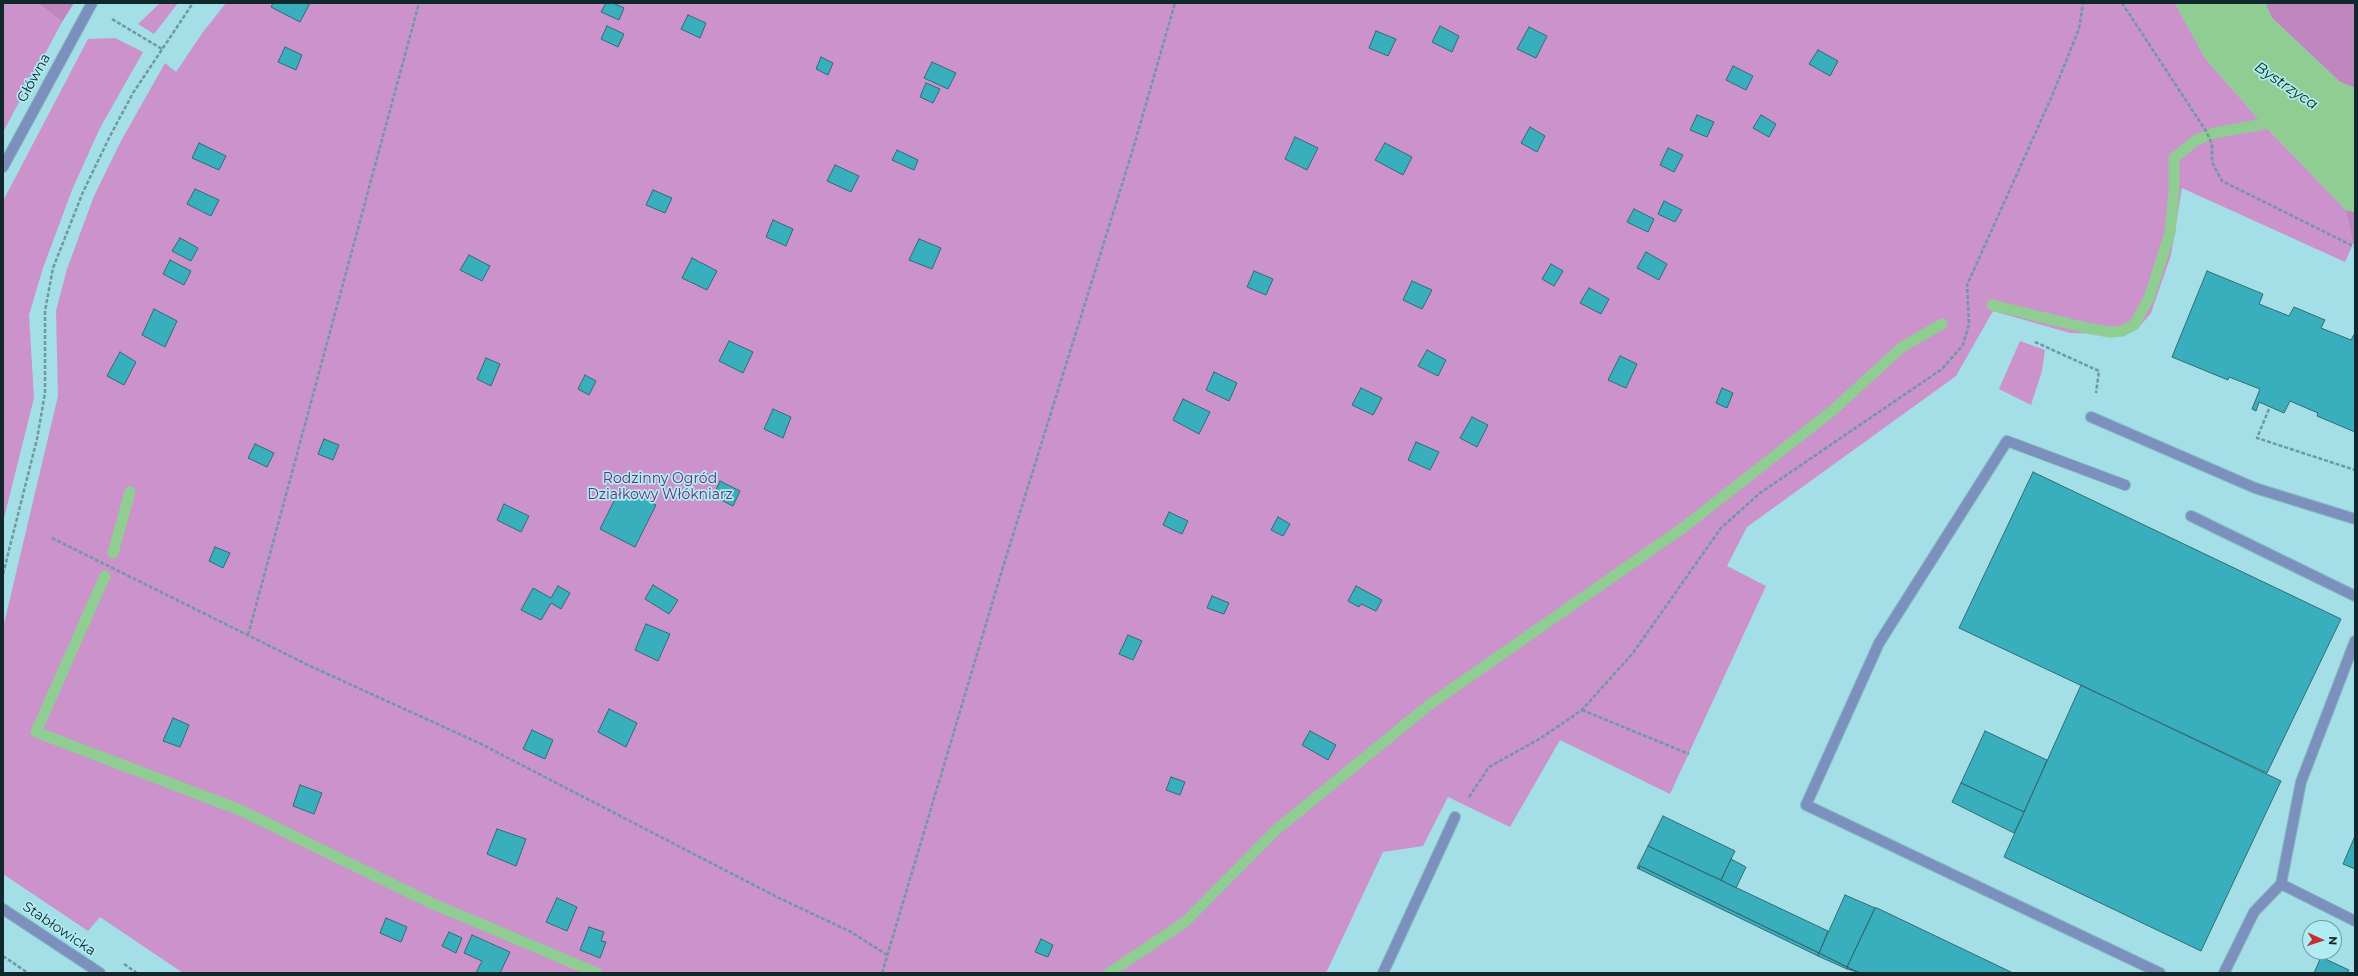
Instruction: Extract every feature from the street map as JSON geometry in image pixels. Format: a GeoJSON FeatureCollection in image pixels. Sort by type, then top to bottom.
{"type":"FeatureCollection","features":[{"type":"Feature","properties":{"kind":"street","name":"Główna"},"geometry":{"type":"LineString","coordinates":[[3,167],[91,5]]}},
{"type":"Feature","properties":{"kind":"street"},"geometry":{"type":"LineString","coordinates":[[2091,417],[2255,488],[2355,519]]}},
{"type":"Feature","properties":{"kind":"street"},"geometry":{"type":"LineString","coordinates":[[2125,485],[2007,442],[1879,642],[1806,805],[2160,973]]}},
{"type":"Feature","properties":{"kind":"street"},"geometry":{"type":"LineString","coordinates":[[2191,516],[2355,596]]}},
{"type":"Feature","properties":{"kind":"street"},"geometry":{"type":"LineString","coordinates":[[2224,973],[2254,912],[2282,884],[2301,782],[2355,641]]}},
{"type":"Feature","properties":{"kind":"street"},"geometry":{"type":"LineString","coordinates":[[1383,973],[1455,817]]}},
{"type":"Feature","properties":{"kind":"street"},"geometry":{"type":"LineString","coordinates":[[2282,884],[2355,922]]}},
{"type":"Feature","properties":{"kind":"street","name":"Stabłowicka"},"geometry":{"type":"LineString","coordinates":[[3,909],[100,973]]}},
{"type":"Feature","properties":{"kind":"path"},"geometry":{"type":"LineString","coordinates":[[3,574],[37,439],[45,393],[45,311],[53,268],[83,192],[110,136],[133,93],[193,3]]}},
{"type":"Feature","properties":{"kind":"path"},"geometry":{"type":"LineString","coordinates":[[248,634],[419,3]]}},
{"type":"Feature","properties":{"kind":"path"},"geometry":{"type":"LineString","coordinates":[[882,973],[1003,567],[1131,157],[1175,3]]}},
{"type":"Feature","properties":{"kind":"path"},"geometry":{"type":"LineString","coordinates":[[1455,817],[1489,767],[1541,738],[1582,710],[1633,653],[1721,528],[1760,494],[1942,369],[1963,345],[1968,324],[1968,285],[2055,89],[2079,29],[2083,3]]}},
{"type":"Feature","properties":{"kind":"path"},"geometry":{"type":"LineString","coordinates":[[2122,3],[2206,130],[2212,144],[2212,162],[2222,181],[2355,247]]}},
{"type":"Feature","properties":{"kind":"path"},"geometry":{"type":"LineString","coordinates":[[91,5],[162,49]]}},
{"type":"Feature","properties":{"kind":"path"},"geometry":{"type":"LineString","coordinates":[[2035,342],[2099,371],[2091,417]]}},
{"type":"Feature","properties":{"kind":"path"},"geometry":{"type":"LineString","coordinates":[[2269,409],[2257,438],[2355,470]]}},
{"type":"Feature","properties":{"kind":"path"},"geometry":{"type":"LineString","coordinates":[[52,538],[310,666],[479,743],[779,898],[850,932],[887,955]]}},
{"type":"Feature","properties":{"kind":"path"},"geometry":{"type":"LineString","coordinates":[[1582,710],[1689,754]]}},
{"type":"Feature","properties":{"kind":"path"},"geometry":{"type":"LineString","coordinates":[[3,956],[28,973]]}},
{"type":"Feature","properties":{"kind":"green space"},"geometry":{"type":"Polygon","coordinates":[[[3,3],[38,3],[62,22],[3,132],[3,3]]]}},
{"type":"Feature","properties":{"kind":"green space"},"geometry":{"type":"Polygon","coordinates":[[[160,3],[178,3],[154,34],[138,24],[160,3]]]}},
{"type":"Feature","properties":{"kind":"green space","name":"Rodzinny Ogród Działkowy Włókniarz"},"geometry":{"type":"Polygon","coordinates":[[[226,3],[2175,3],[2205,58],[2263,124],[2346,210],[2353,244],[2345,262],[2182,188],[2171,255],[2151,313],[2139,327],[2124,334],[2070,333],[1993,311],[1956,376],[1747,527],[1727,566],[1766,586],[1670,794],[1560,740],[1510,827],[1448,797],[1423,846],[1383,852],[1326,973],[183,973],[100,917],[88,931],[3,874],[3,628],[58,396],[56,311],[67,269],[94,196],[121,141],[165,63],[176,72],[203,32],[226,3]]]}},
{"type":"Feature","properties":{"kind":"green space"},"geometry":{"type":"Polygon","coordinates":[[[115,38],[143,52],[100,128],[72,190],[43,268],[29,315],[34,398],[3,522],[3,201],[88,39],[115,38]]]}},
{"type":"Feature","properties":{"kind":"green space"},"geometry":{"type":"Polygon","coordinates":[[[2020,341],[2045,350],[2042,371],[2031,405],[1999,389],[2020,341]]]}},
{"type":"Feature","properties":{"kind":"shaded area"},"geometry":{"type":"Polygon","coordinates":[[[38,3],[74,3],[62,22],[38,3]]]}},
{"type":"Feature","properties":{"kind":"shaded area"},"geometry":{"type":"Polygon","coordinates":[[[2265,3],[2355,3],[2355,88],[2340,82],[2272,18],[2265,3]]]}},
{"type":"Feature","properties":{"kind":"shaded area"},"geometry":{"type":"Polygon","coordinates":[[[2346,210],[2355,212],[2355,244],[2353,244],[2346,210]]]}},
{"type":"Feature","properties":{"kind":"water","name":"Bystrzyca"},"geometry":{"type":"Polygon","coordinates":[[[2175,3],[2265,3],[2272,18],[2340,82],[2355,88],[2355,212],[2346,210],[2263,124],[2205,58],[2175,3]]]}},
{"type":"Feature","properties":{"kind":"building"},"geometry":{"type":"Polygon","coordinates":[[[273,3],[310,3],[300,22],[271,7],[273,3]]]}},
{"type":"Feature","properties":{"kind":"building"},"geometry":{"type":"Polygon","coordinates":[[[606,3],[613,3],[624,8],[619,20],[601,12],[606,3]]]}},
{"type":"Feature","properties":{"kind":"building"},"geometry":{"type":"Polygon","coordinates":[[[688,15],[706,23],[700,38],[681,29],[688,15]]]}},
{"type":"Feature","properties":{"kind":"building"},"geometry":{"type":"Polygon","coordinates":[[[607,26],[624,34],[618,47],[601,39],[607,26]]]}},
{"type":"Feature","properties":{"kind":"building"},"geometry":{"type":"Polygon","coordinates":[[[1440,26],[1459,36],[1452,52],[1432,42],[1440,26]]]}},
{"type":"Feature","properties":{"kind":"building"},"geometry":{"type":"Polygon","coordinates":[[[1529,27],[1547,36],[1536,58],[1517,49],[1529,27]]]}},
{"type":"Feature","properties":{"kind":"building"},"geometry":{"type":"Polygon","coordinates":[[[1376,31],[1396,39],[1388,56],[1369,48],[1376,31]]]}},
{"type":"Feature","properties":{"kind":"building"},"geometry":{"type":"Polygon","coordinates":[[[285,47],[302,55],[296,70],[278,62],[285,47]]]}},
{"type":"Feature","properties":{"kind":"building"},"geometry":{"type":"Polygon","coordinates":[[[1818,50],[1838,61],[1830,76],[1809,64],[1818,50]]]}},
{"type":"Feature","properties":{"kind":"building"},"geometry":{"type":"Polygon","coordinates":[[[821,57],[833,63],[828,75],[816,69],[821,57]]]}},
{"type":"Feature","properties":{"kind":"building"},"geometry":{"type":"Polygon","coordinates":[[[932,62],[956,73],[948,89],[924,78],[932,62]]]}},
{"type":"Feature","properties":{"kind":"building"},"geometry":{"type":"Polygon","coordinates":[[[1733,66],[1753,76],[1746,90],[1726,80],[1733,66]]]}},
{"type":"Feature","properties":{"kind":"building"},"geometry":{"type":"Polygon","coordinates":[[[926,83],[940,89],[933,103],[920,97],[926,83]]]}},
{"type":"Feature","properties":{"kind":"building"},"geometry":{"type":"Polygon","coordinates":[[[1697,115],[1714,122],[1707,137],[1690,130],[1697,115]]]}},
{"type":"Feature","properties":{"kind":"building"},"geometry":{"type":"Polygon","coordinates":[[[1761,115],[1776,124],[1769,137],[1753,128],[1761,115]]]}},
{"type":"Feature","properties":{"kind":"building"},"geometry":{"type":"Polygon","coordinates":[[[1530,127],[1545,136],[1537,152],[1521,143],[1530,127]]]}},
{"type":"Feature","properties":{"kind":"building"},"geometry":{"type":"Polygon","coordinates":[[[1295,137],[1318,148],[1307,170],[1285,159],[1295,137]]]}},
{"type":"Feature","properties":{"kind":"building"},"geometry":{"type":"Polygon","coordinates":[[[199,143],[226,156],[219,170],[192,158],[199,143]]]}},
{"type":"Feature","properties":{"kind":"building"},"geometry":{"type":"Polygon","coordinates":[[[1385,143],[1412,157],[1403,175],[1375,160],[1385,143]]]}},
{"type":"Feature","properties":{"kind":"building"},"geometry":{"type":"Polygon","coordinates":[[[1668,148],[1683,155],[1674,172],[1660,165],[1668,148]]]}},
{"type":"Feature","properties":{"kind":"building"},"geometry":{"type":"Polygon","coordinates":[[[897,150],[918,160],[914,170],[892,160],[897,150]]]}},
{"type":"Feature","properties":{"kind":"building"},"geometry":{"type":"Polygon","coordinates":[[[835,165],[859,176],[851,192],[827,181],[835,165]]]}},
{"type":"Feature","properties":{"kind":"building"},"geometry":{"type":"Polygon","coordinates":[[[195,189],[219,200],[211,216],[187,204],[195,189]]]}},
{"type":"Feature","properties":{"kind":"building"},"geometry":{"type":"Polygon","coordinates":[[[653,190],[672,198],[665,213],[646,205],[653,190]]]}},
{"type":"Feature","properties":{"kind":"building"},"geometry":{"type":"Polygon","coordinates":[[[1664,201],[1682,210],[1675,222],[1658,214],[1664,201]]]}},
{"type":"Feature","properties":{"kind":"building"},"geometry":{"type":"Polygon","coordinates":[[[1634,209],[1654,219],[1648,232],[1627,222],[1634,209]]]}},
{"type":"Feature","properties":{"kind":"building"},"geometry":{"type":"Polygon","coordinates":[[[773,220],[793,229],[786,246],[766,237],[773,220]]]}},
{"type":"Feature","properties":{"kind":"building"},"geometry":{"type":"Polygon","coordinates":[[[180,238],[198,248],[191,261],[172,251],[180,238]]]}},
{"type":"Feature","properties":{"kind":"building"},"geometry":{"type":"Polygon","coordinates":[[[919,239],[941,248],[932,269],[909,260],[919,239]]]}},
{"type":"Feature","properties":{"kind":"building"},"geometry":{"type":"Polygon","coordinates":[[[1646,252],[1667,264],[1659,280],[1637,268],[1646,252]]]}},
{"type":"Feature","properties":{"kind":"building"},"geometry":{"type":"Polygon","coordinates":[[[469,255],[490,266],[482,281],[460,270],[469,255]]]}},
{"type":"Feature","properties":{"kind":"building"},"geometry":{"type":"Polygon","coordinates":[[[692,258],[717,271],[707,290],[682,278],[692,258]]]}},
{"type":"Feature","properties":{"kind":"building"},"geometry":{"type":"Polygon","coordinates":[[[170,260],[191,271],[184,285],[163,274],[170,260]]]}},
{"type":"Feature","properties":{"kind":"building"},"geometry":{"type":"Polygon","coordinates":[[[1551,264],[1563,271],[1554,286],[1542,279],[1551,264]]]}},
{"type":"Feature","properties":{"kind":"building"},"geometry":{"type":"Polygon","coordinates":[[[1254,271],[1273,279],[1266,295],[1247,287],[1254,271]]]}},
{"type":"Feature","properties":{"kind":"building"},"geometry":{"type":"Polygon","coordinates":[[[2207,271],[2263,294],[2259,304],[2289,316],[2294,307],[2325,320],[2321,328],[2351,340],[2355,333],[2355,432],[2317,416],[2318,413],[2290,401],[2284,413],[2259,402],[2256,411],[2252,409],[2260,389],[2229,377],[2228,380],[2172,357],[2207,271]]]}},
{"type":"Feature","properties":{"kind":"building"},"geometry":{"type":"Polygon","coordinates":[[[1412,281],[1432,290],[1422,309],[1403,300],[1412,281]]]}},
{"type":"Feature","properties":{"kind":"building"},"geometry":{"type":"Polygon","coordinates":[[[1589,288],[1609,299],[1601,314],[1580,303],[1589,288]]]}},
{"type":"Feature","properties":{"kind":"building"},"geometry":{"type":"Polygon","coordinates":[[[154,309],[177,321],[165,347],[142,335],[154,309]]]}},
{"type":"Feature","properties":{"kind":"building"},"geometry":{"type":"Polygon","coordinates":[[[729,341],[753,352],[743,373],[719,361],[729,341]]]}},
{"type":"Feature","properties":{"kind":"building"},"geometry":{"type":"Polygon","coordinates":[[[1427,350],[1446,360],[1438,376],[1418,366],[1427,350]]]}},
{"type":"Feature","properties":{"kind":"building"},"geometry":{"type":"Polygon","coordinates":[[[120,352],[136,362],[124,385],[107,376],[120,352]]]}},
{"type":"Feature","properties":{"kind":"building"},"geometry":{"type":"Polygon","coordinates":[[[1620,356],[1637,364],[1626,388],[1608,380],[1620,356]]]}},
{"type":"Feature","properties":{"kind":"building"},"geometry":{"type":"Polygon","coordinates":[[[486,358],[500,364],[491,386],[477,379],[486,358]]]}},
{"type":"Feature","properties":{"kind":"building"},"geometry":{"type":"Polygon","coordinates":[[[1214,372],[1237,383],[1229,401],[1206,390],[1214,372]]]}},
{"type":"Feature","properties":{"kind":"building"},"geometry":{"type":"Polygon","coordinates":[[[585,375],[596,381],[589,395],[578,389],[585,375]]]}},
{"type":"Feature","properties":{"kind":"building"},"geometry":{"type":"Polygon","coordinates":[[[1361,388],[1382,398],[1373,415],[1352,405],[1361,388]]]}},
{"type":"Feature","properties":{"kind":"building"},"geometry":{"type":"Polygon","coordinates":[[[1722,388],[1733,393],[1727,408],[1716,403],[1722,388]]]}},
{"type":"Feature","properties":{"kind":"building"},"geometry":{"type":"Polygon","coordinates":[[[1183,399],[1210,412],[1199,434],[1173,420],[1183,399]]]}},
{"type":"Feature","properties":{"kind":"building"},"geometry":{"type":"Polygon","coordinates":[[[773,409],[791,417],[783,438],[764,429],[773,409]]]}},
{"type":"Feature","properties":{"kind":"building"},"geometry":{"type":"Polygon","coordinates":[[[1472,417],[1488,425],[1477,447],[1460,438],[1472,417]]]}},
{"type":"Feature","properties":{"kind":"building"},"geometry":{"type":"Polygon","coordinates":[[[324,439],[339,445],[333,460],[318,454],[324,439]]]}},
{"type":"Feature","properties":{"kind":"building"},"geometry":{"type":"Polygon","coordinates":[[[1416,442],[1439,452],[1430,470],[1408,460],[1416,442]]]}},
{"type":"Feature","properties":{"kind":"building"},"geometry":{"type":"Polygon","coordinates":[[[255,444],[274,453],[267,467],[248,458],[255,444]]]}},
{"type":"Feature","properties":{"kind":"building"},"geometry":{"type":"Polygon","coordinates":[[[2033,472],[2341,619],[2267,773],[1959,628],[2033,472]]]}},
{"type":"Feature","properties":{"kind":"building"},"geometry":{"type":"Polygon","coordinates":[[[720,481],[740,491],[733,506],[713,496],[720,481]]]}},
{"type":"Feature","properties":{"kind":"building"},"geometry":{"type":"Polygon","coordinates":[[[621,487],[656,505],[635,547],[600,529],[621,487]]]}},
{"type":"Feature","properties":{"kind":"building"},"geometry":{"type":"Polygon","coordinates":[[[504,504],[529,516],[521,532],[497,520],[504,504]]]}},
{"type":"Feature","properties":{"kind":"building"},"geometry":{"type":"Polygon","coordinates":[[[1169,512],[1188,521],[1182,534],[1163,525],[1169,512]]]}},
{"type":"Feature","properties":{"kind":"building"},"geometry":{"type":"Polygon","coordinates":[[[1278,517],[1290,524],[1283,536],[1271,530],[1278,517]]]}},
{"type":"Feature","properties":{"kind":"building"},"geometry":{"type":"Polygon","coordinates":[[[215,547],[230,553],[223,568],[209,561],[215,547]]]}},
{"type":"Feature","properties":{"kind":"building"},"geometry":{"type":"Polygon","coordinates":[[[653,585],[678,600],[669,614],[645,599],[653,585]]]}},
{"type":"Feature","properties":{"kind":"building"},"geometry":{"type":"Polygon","coordinates":[[[558,586],[570,593],[561,609],[551,603],[541,620],[521,610],[533,588],[551,598],[558,586]]]}},
{"type":"Feature","properties":{"kind":"building"},"geometry":{"type":"Polygon","coordinates":[[[1356,586],[1382,600],[1376,611],[1361,604],[1359,607],[1348,601],[1356,586]]]}},
{"type":"Feature","properties":{"kind":"building"},"geometry":{"type":"Polygon","coordinates":[[[1212,596],[1229,603],[1224,614],[1207,608],[1212,596]]]}},
{"type":"Feature","properties":{"kind":"building"},"geometry":{"type":"Polygon","coordinates":[[[646,624],[670,634],[658,661],[635,650],[646,624]]]}},
{"type":"Feature","properties":{"kind":"building"},"geometry":{"type":"Polygon","coordinates":[[[1128,635],[1142,641],[1133,660],[1119,654],[1128,635]]]}},
{"type":"Feature","properties":{"kind":"building"},"geometry":{"type":"Polygon","coordinates":[[[2081,685],[2281,781],[2201,951],[2004,857],[2081,685]]]}},
{"type":"Feature","properties":{"kind":"building"},"geometry":{"type":"Polygon","coordinates":[[[609,709],[637,723],[626,747],[598,732],[609,709]]]}},
{"type":"Feature","properties":{"kind":"building"},"geometry":{"type":"Polygon","coordinates":[[[173,718],[189,725],[180,747],[163,741],[173,718]]]}},
{"type":"Feature","properties":{"kind":"building"},"geometry":{"type":"Polygon","coordinates":[[[532,730],[553,740],[545,759],[523,749],[532,730]]]}},
{"type":"Feature","properties":{"kind":"building"},"geometry":{"type":"Polygon","coordinates":[[[1310,731],[1336,745],[1328,760],[1302,745],[1310,731]]]}},
{"type":"Feature","properties":{"kind":"building"},"geometry":{"type":"Polygon","coordinates":[[[1985,731],[2047,760],[2024,812],[1961,783],[1985,731]]]}},
{"type":"Feature","properties":{"kind":"building"},"geometry":{"type":"Polygon","coordinates":[[[1171,777],[1185,782],[1180,795],[1166,790],[1171,777]]]}},
{"type":"Feature","properties":{"kind":"building"},"geometry":{"type":"Polygon","coordinates":[[[1961,783],[2024,812],[2014,833],[1952,802],[1961,783]]]}},
{"type":"Feature","properties":{"kind":"building"},"geometry":{"type":"Polygon","coordinates":[[[300,785],[322,793],[314,814],[293,806],[300,785]]]}},
{"type":"Feature","properties":{"kind":"building"},"geometry":{"type":"Polygon","coordinates":[[[1663,816],[1735,851],[1721,880],[1648,846],[1663,816]]]}},
{"type":"Feature","properties":{"kind":"building"},"geometry":{"type":"Polygon","coordinates":[[[497,829],[526,839],[516,866],[487,854],[497,829]]]}},
{"type":"Feature","properties":{"kind":"building"},"geometry":{"type":"Polygon","coordinates":[[[2355,836],[2355,869],[2343,864],[2355,836]]]}},
{"type":"Feature","properties":{"kind":"building"},"geometry":{"type":"Polygon","coordinates":[[[1648,846],[1828,931],[1819,953],[1640,866],[1639,869],[1637,868],[1648,846]]]}},
{"type":"Feature","properties":{"kind":"building"},"geometry":{"type":"Polygon","coordinates":[[[1731,859],[1746,867],[1736,888],[1721,880],[1731,859]]]}},
{"type":"Feature","properties":{"kind":"building"},"geometry":{"type":"Polygon","coordinates":[[[1640,866],[1819,953],[1818,956],[1639,869],[1640,866]]]}},
{"type":"Feature","properties":{"kind":"building"},"geometry":{"type":"Polygon","coordinates":[[[1845,895],[1875,908],[1847,967],[1819,953],[1845,895]]]}},
{"type":"Feature","properties":{"kind":"building"},"geometry":{"type":"Polygon","coordinates":[[[557,898],[577,907],[567,931],[546,922],[557,898]]]}},
{"type":"Feature","properties":{"kind":"building"},"geometry":{"type":"Polygon","coordinates":[[[1875,908],[2013,973],[1860,973],[1847,967],[1875,908]]]}},
{"type":"Feature","properties":{"kind":"building"},"geometry":{"type":"Polygon","coordinates":[[[386,918],[407,927],[401,942],[380,933],[386,918]]]}},
{"type":"Feature","properties":{"kind":"building"},"geometry":{"type":"Polygon","coordinates":[[[589,927],[604,932],[601,941],[606,942],[600,958],[580,950],[589,927]]]}},
{"type":"Feature","properties":{"kind":"building"},"geometry":{"type":"Polygon","coordinates":[[[449,932],[462,938],[456,953],[442,946],[449,932]]]}},
{"type":"Feature","properties":{"kind":"building"},"geometry":{"type":"Polygon","coordinates":[[[472,935],[510,952],[500,973],[476,973],[482,961],[464,953],[472,935]]]}},
{"type":"Feature","properties":{"kind":"building"},"geometry":{"type":"Polygon","coordinates":[[[1041,939],[1053,945],[1048,957],[1035,952],[1041,939]]]}},
{"type":"Feature","properties":{"kind":"building"},"geometry":{"type":"Polygon","coordinates":[[[1819,953],[1847,967],[1847,969],[1818,956],[1819,953]]]}},
{"type":"Feature","properties":{"kind":"building"},"geometry":{"type":"Polygon","coordinates":[[[2320,960],[2327,960],[2349,970],[2347,973],[2314,973],[2320,960]]]}},
{"type":"Feature","properties":{"kind":"building"},"geometry":{"type":"Polygon","coordinates":[[[1847,967],[1860,973],[1847,969],[1847,967]]]}},
{"type":"Feature","properties":{"kind":"waterway"},"geometry":{"type":"LineString","coordinates":[[1992,305],[2087,328],[2110,332],[2122,331],[2134,325],[2149,298],[2170,233],[2174,191],[2174,158],[2196,140],[2214,133],[2263,124],[2276,117]]}},
{"type":"Feature","properties":{"kind":"waterway"},"geometry":{"type":"LineString","coordinates":[[1109,973],[1185,922],[1276,830],[1429,705],[1684,527],[1832,411],[1902,347],[1942,324]]}},
{"type":"Feature","properties":{"kind":"waterway"},"geometry":{"type":"LineString","coordinates":[[113,553],[130,492]]}},
{"type":"Feature","properties":{"kind":"waterway"},"geometry":{"type":"LineString","coordinates":[[105,576],[36,732],[240,810],[431,903],[597,973]]}}]}
